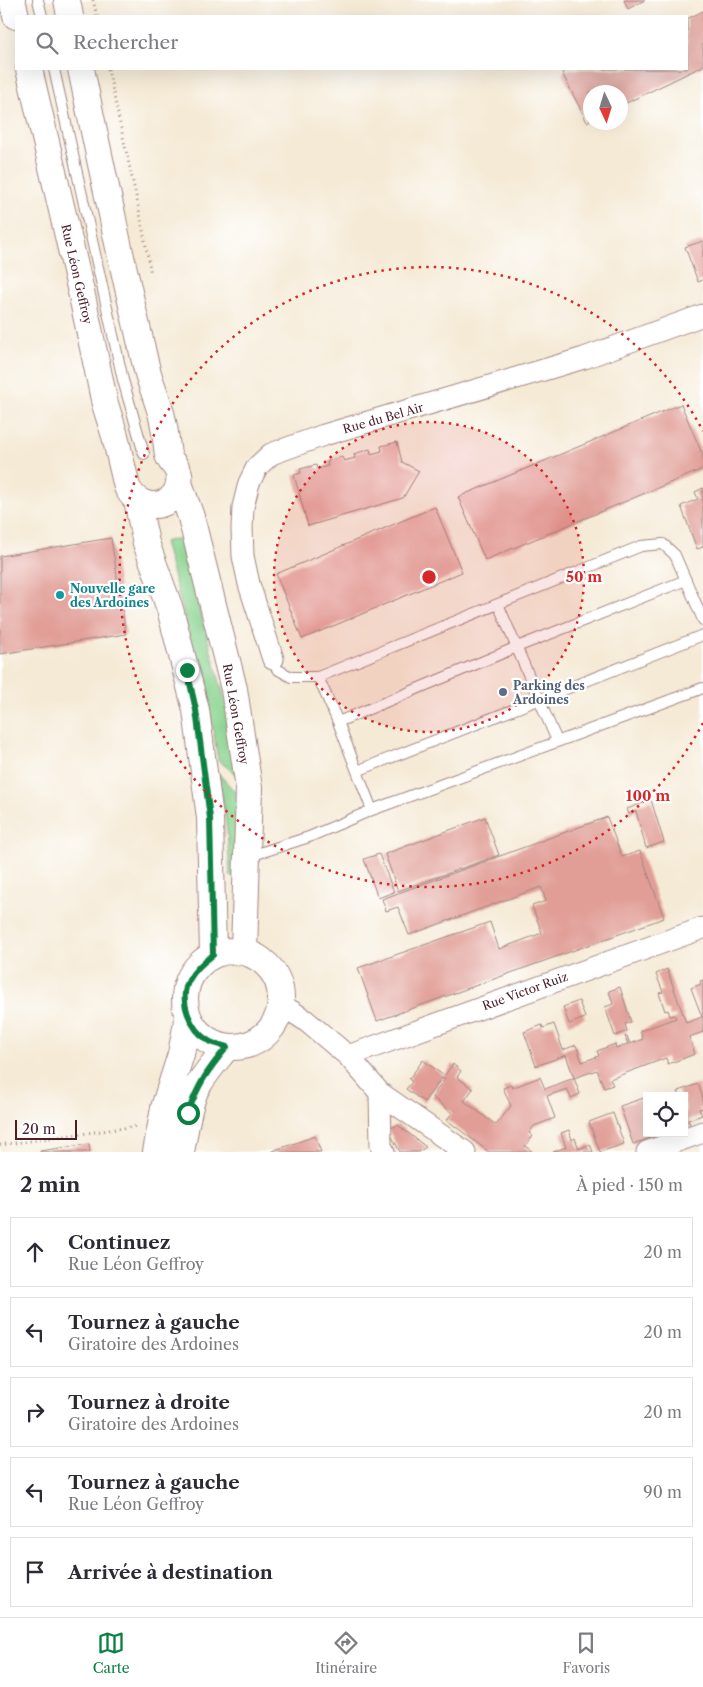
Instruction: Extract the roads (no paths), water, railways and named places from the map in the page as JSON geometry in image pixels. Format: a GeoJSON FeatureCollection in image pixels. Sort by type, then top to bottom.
{"type":"FeatureCollection","features":[{"type":"Feature","properties":{"kind":"street"},"geometry":{"type":"LineString","coordinates":[[12,0],[16,15]]}},
{"type":"Feature","properties":{"kind":"street"},"geometry":{"type":"LineString","coordinates":[[67,0],[70,15]]}},
{"type":"Feature","properties":{"kind":"street","name":"Rue Léon Geffroy"},"geometry":{"type":"LineString","coordinates":[[29,70],[105,404],[132,489],[146,542],[170,609],[196,710],[210,818],[213,955]]}},
{"type":"Feature","properties":{"kind":"street"},"geometry":{"type":"LineString","coordinates":[[81,70],[147,369],[161,414],[156,456]]}},
{"type":"Feature","properties":{"kind":"street","name":"Rue du Bel Air"},"geometry":{"type":"LineString","coordinates":[[273,660],[249,584],[243,556],[242,528],[243,507],[249,483],[257,467],[271,454],[324,435],[584,358],[703,315]]}},
{"type":"Feature","properties":{"kind":"street","name":"Rue Léon Geffroy"},"geometry":{"type":"LineString","coordinates":[[156,456],[175,464],[179,473],[179,483],[190,517],[234,689],[248,788],[244,951]]}},
{"type":"Feature","properties":{"kind":"street"},"geometry":{"type":"LineString","coordinates":[[132,489],[149,505],[163,504],[174,495],[179,483]]}},
{"type":"Feature","properties":{"kind":"street","name":"Rue Victor Ruiz"},"geometry":{"type":"LineString","coordinates":[[348,1056],[703,928]]}},
{"type":"Feature","properties":{"kind":"street"},"geometry":{"type":"LineString","coordinates":[[156,1152],[161,1123],[175,1068],[181,1054],[188,1017],[185,1002],[188,981],[200,963],[213,955],[230,950],[244,951],[268,964],[281,987],[282,1005],[277,1021],[267,1034],[252,1044],[227,1047],[209,1041],[198,1032],[188,1017]]}},
{"type":"Feature","properties":{"kind":"street"},"geometry":{"type":"LineString","coordinates":[[282,1005],[306,1020],[348,1056],[380,1093],[465,1152]]}},
{"type":"Feature","properties":{"kind":"street"},"geometry":{"type":"LineString","coordinates":[[181,1152],[188,1113],[195,1091],[205,1074],[227,1047]]}},
{"type":"Feature","properties":{"kind":"street"},"geometry":{"type":"LineString","coordinates":[[380,1093],[381,1146],[384,1152]]}},
{"type":"Feature","properties":{"kind":"street"},"geometry":{"type":"LineString","coordinates":[[647,1152],[703,1132]]}},
{"type":"Feature","properties":{"kind":"lane"},"geometry":{"type":"LineString","coordinates":[[38,0],[42,15]]}},
{"type":"Feature","properties":{"kind":"lane"},"geometry":{"type":"LineString","coordinates":[[54,70],[123,380],[156,456]]}},
{"type":"Feature","properties":{"kind":"lane"},"geometry":{"type":"LineString","coordinates":[[273,660],[276,669],[292,677],[318,677],[641,546],[663,544],[675,555],[703,620]]}},
{"type":"Feature","properties":{"kind":"lane"},"geometry":{"type":"LineString","coordinates":[[338,722],[517,647],[686,580]]}},
{"type":"Feature","properties":{"kind":"lane"},"geometry":{"type":"LineString","coordinates":[[498,604],[557,741]]}},
{"type":"Feature","properties":{"kind":"lane"},"geometry":{"type":"LineString","coordinates":[[357,771],[703,635]]}},
{"type":"Feature","properties":{"kind":"lane"},"geometry":{"type":"LineString","coordinates":[[318,677],[338,722],[372,810]]}},
{"type":"Feature","properties":{"kind":"lane"},"geometry":{"type":"LineString","coordinates":[[246,858],[309,837],[372,810],[703,688]]}},
{"type":"Feature","properties":{"kind":"place","name":"Nouvelle gare des Ardoines"},"geometry":{"type":"Point","coordinates":[60,595]}},
{"type":"Feature","properties":{"kind":"place","name":"Parking des Ardoines"},"geometry":{"type":"Point","coordinates":[503,692]}}]}
